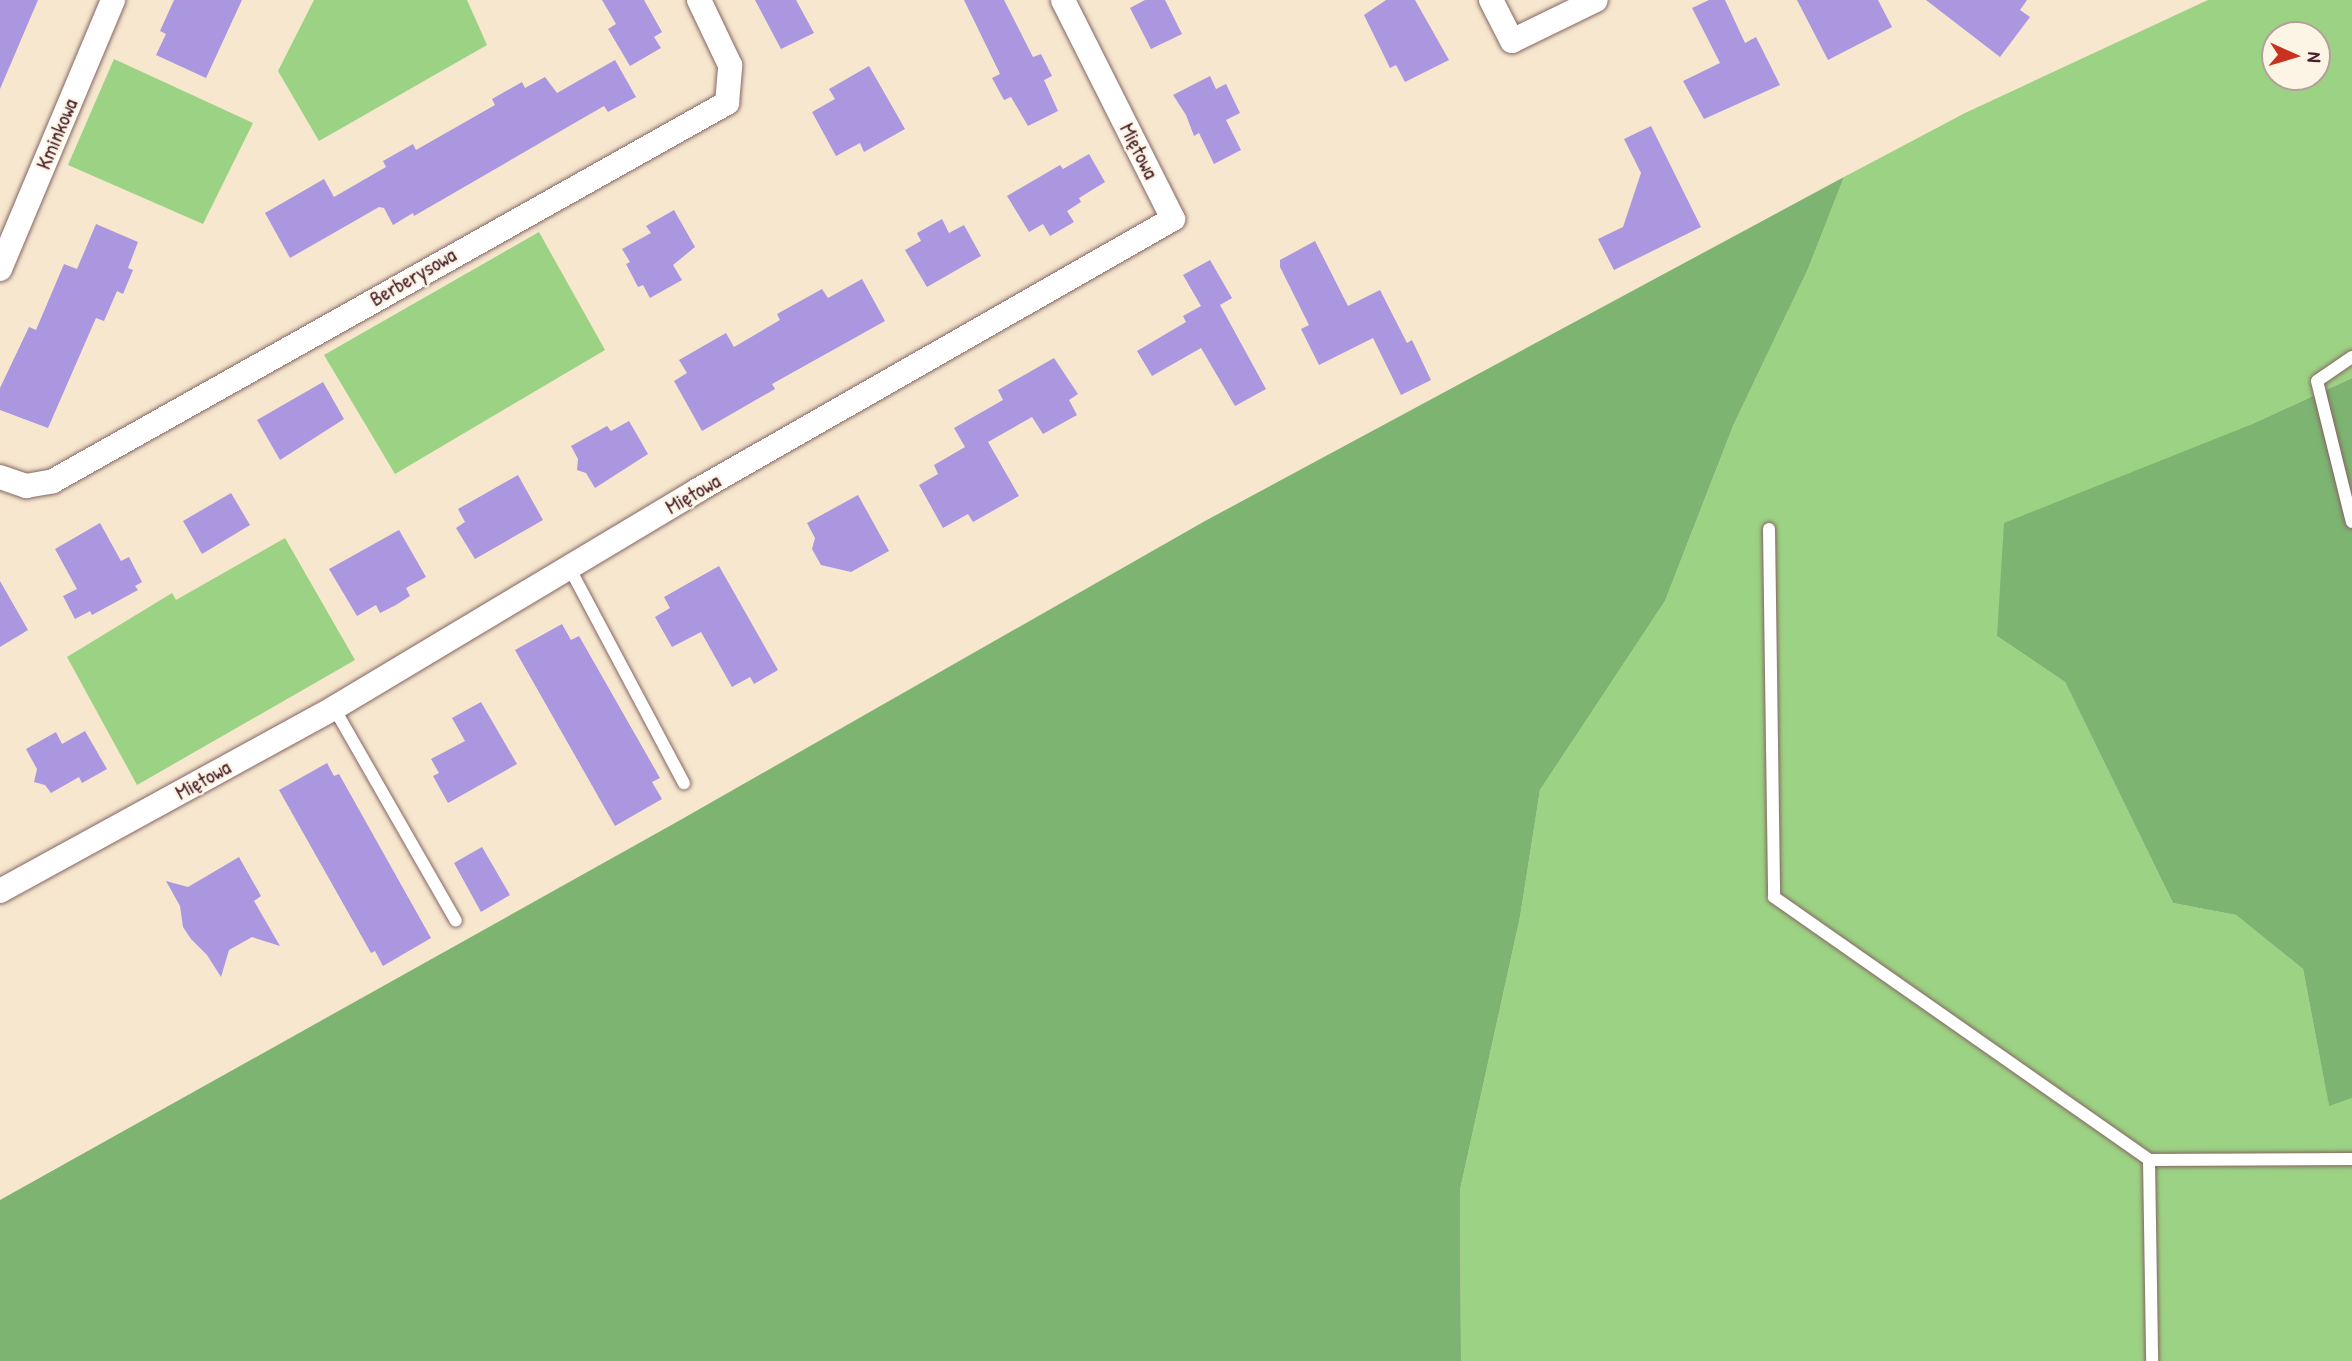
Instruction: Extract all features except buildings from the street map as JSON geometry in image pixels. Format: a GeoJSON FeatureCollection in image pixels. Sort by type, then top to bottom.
{"type":"FeatureCollection","features":[{"type":"Feature","properties":{"kind":"street","name":"Kminkowa"},"geometry":{"type":"LineString","coordinates":[[0,269],[113,0]]}},
{"type":"Feature","properties":{"kind":"street","name":"Berberysowa"},"geometry":{"type":"LineString","coordinates":[[0,477],[26,486],[53,481],[727,103],[730,65],[699,0]]}},
{"type":"Feature","properties":{"kind":"street","name":"Miętowa"},"geometry":{"type":"LineString","coordinates":[[0,891],[334,708],[569,567],[1173,219],[1063,0]]}},
{"type":"Feature","properties":{"kind":"street"},"geometry":{"type":"LineString","coordinates":[[1491,0],[1512,41],[1596,0]]}},
{"type":"Feature","properties":{"kind":"lane"},"geometry":{"type":"LineString","coordinates":[[2352,357],[2317,381],[2352,522]]}},
{"type":"Feature","properties":{"kind":"lane"},"geometry":{"type":"LineString","coordinates":[[1769,529],[1774,897],[2149,1160],[2352,1159]]}},
{"type":"Feature","properties":{"kind":"lane"},"geometry":{"type":"LineString","coordinates":[[569,567],[684,783]]}},
{"type":"Feature","properties":{"kind":"lane"},"geometry":{"type":"LineString","coordinates":[[334,708],[456,921]]}},
{"type":"Feature","properties":{"kind":"lane"},"geometry":{"type":"LineString","coordinates":[[2149,1160],[2152,1361]]}},
{"type":"Feature","properties":{"kind":"green space"},"geometry":{"type":"Polygon","coordinates":[[[314,0],[467,0],[487,45],[319,141],[278,71],[314,0]]]}},
{"type":"Feature","properties":{"kind":"green space"},"geometry":{"type":"Polygon","coordinates":[[[2208,0],[2352,0],[2352,378],[2250,425],[1997,636],[2065,682],[2173,903],[2236,915],[2303,969],[2329,1105],[2352,1098],[2352,1361],[1461,1361],[1460,1190],[1520,917],[1540,790],[1665,601],[1733,426],[1808,269],[1844,177],[1965,113],[2208,0]]]}},
{"type":"Feature","properties":{"kind":"green space"},"geometry":{"type":"Polygon","coordinates":[[[114,59],[253,123],[203,224],[68,165],[114,59]]]}},
{"type":"Feature","properties":{"kind":"green space"},"geometry":{"type":"Polygon","coordinates":[[[1844,177],[1808,269],[1733,426],[1665,601],[1540,790],[1520,917],[1460,1190],[1461,1361],[0,1361],[0,1200],[675,823],[1205,521],[1844,177]]]}},
{"type":"Feature","properties":{"kind":"green space"},"geometry":{"type":"Polygon","coordinates":[[[539,232],[605,350],[395,474],[324,355],[539,232]]]}},
{"type":"Feature","properties":{"kind":"green space"},"geometry":{"type":"Polygon","coordinates":[[[2352,378],[2352,1098],[2329,1106],[2303,969],[2236,915],[2173,903],[2065,682],[1997,636],[2004,523],[2250,425],[2352,378]]]}},
{"type":"Feature","properties":{"kind":"green space"},"geometry":{"type":"Polygon","coordinates":[[[285,538],[355,660],[137,785],[67,657],[172,593],[176,600],[285,538]]]}}]}
